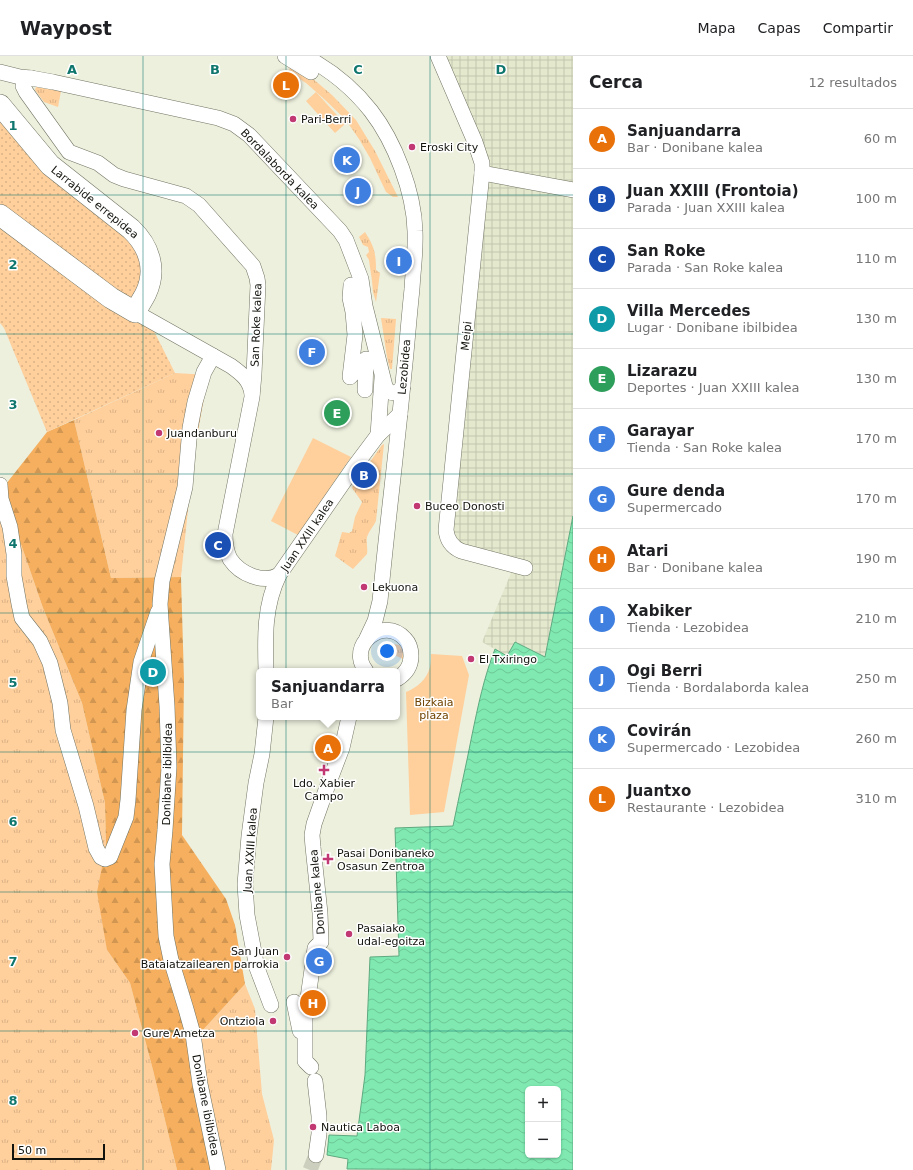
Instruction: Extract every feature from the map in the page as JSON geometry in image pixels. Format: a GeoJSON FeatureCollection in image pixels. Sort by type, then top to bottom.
{"type":"FeatureCollection","features":[{"type":"Feature","properties":{"kind":"street","name":"Lezobidea"},"geometry":{"type":"LineString","coordinates":[[285,56],[340,92],[370,119],[387,138]]}},
{"type":"Feature","properties":{"kind":"street","name":"Lezobidea"},"geometry":{"type":"LineString","coordinates":[[304,56],[326,69],[353,91],[372,111],[396,155],[409,191],[415,230],[415,249],[403,386],[380,601],[375,621],[361,649],[360,655]]}},
{"type":"Feature","properties":{"kind":"street","name":"Meipi"},"geometry":{"type":"LineString","coordinates":[[438,56],[475,142],[482,163],[446,535],[453,547],[461,552],[525,568]]}},
{"type":"Feature","properties":{"kind":"street","name":"Bordalaborda kalea"},"geometry":{"type":"LineString","coordinates":[[0,72],[28,80],[218,118],[234,124],[245,132],[340,231],[346,240],[361,279],[370,354],[389,392],[396,393],[403,386]]}},
{"type":"Feature","properties":{"kind":"street","name":"San Roke kalea"},"geometry":{"type":"LineString","coordinates":[[28,80],[24,86],[26,92],[69,152],[98,163],[114,175],[124,179],[182,194],[191,198],[249,260],[255,272],[258,285],[254,374],[252,397],[225,534],[226,547],[231,559],[242,571],[257,577],[269,579],[279,575]]}},
{"type":"Feature","properties":{"kind":"street","name":"Larrabide errepidea"},"geometry":{"type":"LineString","coordinates":[[0,105],[50,165],[137,235],[142,241],[150,257],[151,270],[146,294],[135,312]]}},
{"type":"Feature","properties":{"kind":"street"},"geometry":{"type":"LineString","coordinates":[[482,173],[573,190]]}},
{"type":"Feature","properties":{"kind":"street"},"geometry":{"type":"LineString","coordinates":[[0,215],[111,298],[231,366],[244,376],[249,383],[252,397]]}},
{"type":"Feature","properties":{"kind":"street"},"geometry":{"type":"LineString","coordinates":[[351,285],[350,298],[355,336],[350,377],[370,354]]}},
{"type":"Feature","properties":{"kind":"street"},"geometry":{"type":"LineString","coordinates":[[365,390],[370,354]]}},
{"type":"Feature","properties":{"kind":"street","name":"Donibane ibilbidea"},"geometry":{"type":"LineString","coordinates":[[213,356],[204,372],[195,402],[190,428],[185,487],[162,581],[160,604],[168,706],[169,767],[162,864],[166,936],[171,960],[193,1034],[200,1084],[218,1170]]}},
{"type":"Feature","properties":{"kind":"street"},"geometry":{"type":"LineString","coordinates":[[378,435],[382,378]]}},
{"type":"Feature","properties":{"kind":"street","name":"Juan XXIII kalea"},"geometry":{"type":"LineString","coordinates":[[266,668],[266,621],[269,602],[279,575],[378,435],[400,414]]}},
{"type":"Feature","properties":{"kind":"street"},"geometry":{"type":"LineString","coordinates":[[378,435],[390,431],[397,441]]}},
{"type":"Feature","properties":{"kind":"street"},"geometry":{"type":"LineString","coordinates":[[0,485],[1,499],[10,527],[14,554],[14,576],[22,618],[40,641],[50,663],[60,703],[63,730],[86,806],[96,848],[101,857],[105,859],[110,857],[126,817],[134,710],[141,662],[160,604]]}},
{"type":"Feature","properties":{"kind":"street","name":"Lezobidea"},"geometry":{"type":"LineString","coordinates":[[380,601],[381,610],[388,625],[404,637],[411,654],[409,666],[406,672],[400,677]]}},
{"type":"Feature","properties":{"kind":"street"},"geometry":{"type":"LineString","coordinates":[[367,638],[379,631],[394,631]]}},
{"type":"Feature","properties":{"kind":"street"},"geometry":{"type":"LineString","coordinates":[[357,668],[360,655]]}},
{"type":"Feature","properties":{"kind":"street"},"geometry":{"type":"LineString","coordinates":[[360,655],[361,662],[364,668]]}},
{"type":"Feature","properties":{"kind":"street","name":"Juan XXIII kalea"},"geometry":{"type":"LineString","coordinates":[[266,720],[249,836],[245,884],[247,915],[257,968],[272,1005]]}},
{"type":"Feature","properties":{"kind":"street","name":"Donibane kalea"},"geometry":{"type":"LineString","coordinates":[[316,1155],[319,1134],[319,1116],[313,1074],[306,1061],[304,1036],[316,948],[321,942],[320,913],[312,835],[314,824],[342,748],[348,720]]}},
{"type":"Feature","properties":{"kind":"street"},"geometry":{"type":"LineString","coordinates":[[294,1002],[299,1030],[304,1036]]}},
{"type":"Feature","properties":{"kind":"shaded area"},"geometry":{"type":"Polygon","coordinates":[[[445,56],[573,56],[573,516],[545,657],[515,642],[507,656],[482,642],[517,559],[461,545],[453,532],[490,162],[445,56]]]}},
{"type":"Feature","properties":{"kind":"green space"},"geometry":{"type":"Polygon","coordinates":[[[290,66],[312,78],[332,95],[356,120],[375,151],[398,197],[393,197],[386,192],[370,158],[345,119],[306,83],[289,72],[290,66]]]}},
{"type":"Feature","properties":{"kind":"green space"},"geometry":{"type":"Polygon","coordinates":[[[36,87],[61,91],[58,107],[44,102],[35,90],[36,87]]]}},
{"type":"Feature","properties":{"kind":"green space"},"geometry":{"type":"Polygon","coordinates":[[[316,92],[345,124],[335,133],[306,101],[316,92]]]}},
{"type":"Feature","properties":{"kind":"green space"},"geometry":{"type":"Polygon","coordinates":[[[0,105],[142,241],[140,303],[175,373],[47,432],[4,328],[0,323],[0,105]]]}},
{"type":"Feature","properties":{"kind":"green space"},"geometry":{"type":"Polygon","coordinates":[[[365,232],[371,241],[374,250],[376,270],[380,273],[376,302],[373,292],[369,260],[366,255],[369,252],[368,247],[363,245],[359,237],[365,232]]]}},
{"type":"Feature","properties":{"kind":"green space"},"geometry":{"type":"Polygon","coordinates":[[[381,318],[396,319],[392,369],[390,369],[387,357],[381,318]]]}},
{"type":"Feature","properties":{"kind":"green space"},"geometry":{"type":"Polygon","coordinates":[[[175,373],[209,375],[195,450],[181,577],[111,578],[74,420],[175,373]]]}},
{"type":"Feature","properties":{"kind":"green space"},"geometry":{"type":"Polygon","coordinates":[[[74,420],[111,578],[181,577],[184,680],[182,835],[226,899],[235,925],[245,984],[192,1042],[224,1170],[177,1170],[130,983],[107,950],[97,892],[106,847],[105,803],[82,703],[43,608],[2,489],[47,432],[74,420]]]}},
{"type":"Feature","properties":{"kind":"green space"},"geometry":{"type":"Polygon","coordinates":[[[313,438],[351,457],[298,535],[271,521],[313,438]]]}},
{"type":"Feature","properties":{"kind":"green space"},"geometry":{"type":"Polygon","coordinates":[[[384,444],[376,521],[367,537],[367,554],[353,569],[335,556],[342,532],[349,533],[352,531],[355,517],[362,502],[352,488],[356,480],[360,483],[366,477],[370,469],[367,466],[384,444]]]}},
{"type":"Feature","properties":{"kind":"green space"},"geometry":{"type":"Polygon","coordinates":[[[2,489],[43,608],[82,703],[105,803],[107,950],[130,983],[177,1170],[0,1170],[0,491],[2,489]]]}},
{"type":"Feature","properties":{"kind":"green space"},"geometry":{"type":"Polygon","coordinates":[[[394,644],[399,645],[403,649],[403,659],[390,653],[386,659],[383,659],[380,655],[382,651],[394,644]]]}},
{"type":"Feature","properties":{"kind":"green space","name":"Bizkaia plaza"},"geometry":{"type":"Polygon","coordinates":[[[431,654],[462,656],[469,675],[444,812],[410,815],[406,692],[418,685],[427,675],[429,671],[431,654]]]}},
{"type":"Feature","properties":{"kind":"green space"},"geometry":{"type":"Polygon","coordinates":[[[245,984],[255,1009],[262,1094],[274,1140],[271,1170],[224,1170],[192,1042],[245,984]]]}},
{"type":"Feature","properties":{"kind":"water"},"geometry":{"type":"Polygon","coordinates":[[[573,516],[573,1170],[347,1169],[348,1159],[327,1155],[329,1135],[357,1136],[365,1075],[370,957],[399,956],[395,828],[453,826],[479,702],[495,649],[507,656],[515,642],[545,657],[573,516]]]}},
{"type":"Feature","properties":{"kind":"tunnel"},"geometry":{"type":"LineString","coordinates":[[310,1170],[316,1155]]}},
{"type":"Feature","properties":{"kind":"place","name":"Juantxo"},"geometry":{"type":"Point","coordinates":[286,85]}},
{"type":"Feature","properties":{"kind":"place","name":"Pari-Berri"},"geometry":{"type":"Point","coordinates":[293,119]}},
{"type":"Feature","properties":{"kind":"place","name":"Eroski City"},"geometry":{"type":"Point","coordinates":[412,147]}},
{"type":"Feature","properties":{"kind":"place","name":"Covirán"},"geometry":{"type":"Point","coordinates":[347,160]}},
{"type":"Feature","properties":{"kind":"place","name":"Ogi Berri"},"geometry":{"type":"Point","coordinates":[358,191]}},
{"type":"Feature","properties":{"kind":"place","name":"Xabiker"},"geometry":{"type":"Point","coordinates":[399,261]}},
{"type":"Feature","properties":{"kind":"place","name":"Garayar"},"geometry":{"type":"Point","coordinates":[312,352]}},
{"type":"Feature","properties":{"kind":"place","name":"Lizarazu"},"geometry":{"type":"Point","coordinates":[337,413]}},
{"type":"Feature","properties":{"kind":"place","name":"Juandanburu"},"geometry":{"type":"Point","coordinates":[159,433]}},
{"type":"Feature","properties":{"kind":"place","name":"Juan XXIII (Frontoia)"},"geometry":{"type":"Point","coordinates":[364,475]}},
{"type":"Feature","properties":{"kind":"place","name":"Buceo Donosti"},"geometry":{"type":"Point","coordinates":[417,506]}},
{"type":"Feature","properties":{"kind":"place","name":"San Roke"},"geometry":{"type":"Point","coordinates":[218,545]}},
{"type":"Feature","properties":{"kind":"place","name":"Lekuona"},"geometry":{"type":"Point","coordinates":[364,587]}},
{"type":"Feature","properties":{"kind":"place","name":"El Txiringo"},"geometry":{"type":"Point","coordinates":[471,659]}},
{"type":"Feature","properties":{"kind":"place","name":"Villa Mercedes"},"geometry":{"type":"Point","coordinates":[153,672]}},
{"type":"Feature","properties":{"kind":"place","name":"Sanjuandarra"},"geometry":{"type":"Point","coordinates":[328,748]}},
{"type":"Feature","properties":{"kind":"place","name":"Ldo. Xabier Campo"},"geometry":{"type":"Point","coordinates":[324,770]}},
{"type":"Feature","properties":{"kind":"place","name":"Pasai Donibaneko Osasun Zentroa"},"geometry":{"type":"Point","coordinates":[328,859]}},
{"type":"Feature","properties":{"kind":"place","name":"Pasaiako udal-egoitza"},"geometry":{"type":"Point","coordinates":[349,934]}},
{"type":"Feature","properties":{"kind":"place","name":"San Juan Bataiatzailearen parrokia"},"geometry":{"type":"Point","coordinates":[287,957]}},
{"type":"Feature","properties":{"kind":"place","name":"Gure denda"},"geometry":{"type":"Point","coordinates":[319,961]}},
{"type":"Feature","properties":{"kind":"place","name":"Atari"},"geometry":{"type":"Point","coordinates":[313,1003]}},
{"type":"Feature","properties":{"kind":"place","name":"Ontziola"},"geometry":{"type":"Point","coordinates":[273,1021]}},
{"type":"Feature","properties":{"kind":"place","name":"Gure Ametza"},"geometry":{"type":"Point","coordinates":[135,1033]}},
{"type":"Feature","properties":{"kind":"place","name":"Nautica Laboa"},"geometry":{"type":"Point","coordinates":[313,1127]}}]}
